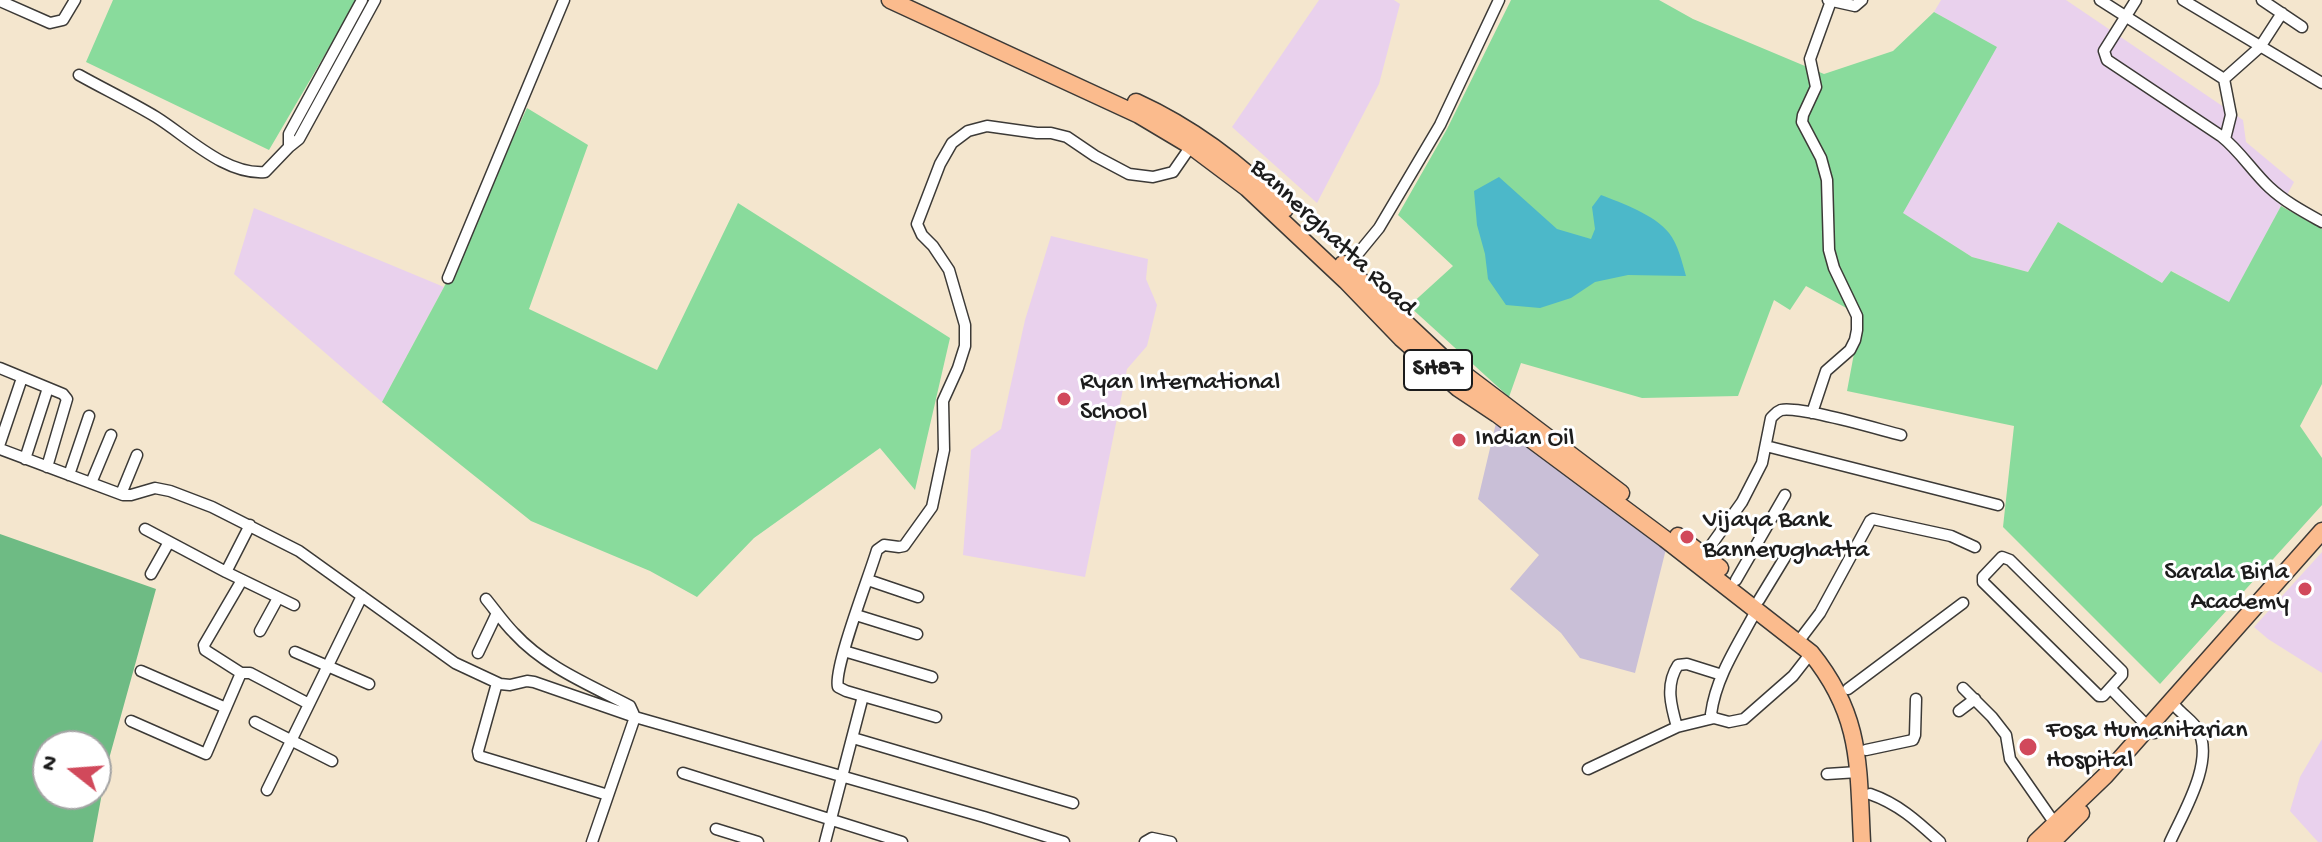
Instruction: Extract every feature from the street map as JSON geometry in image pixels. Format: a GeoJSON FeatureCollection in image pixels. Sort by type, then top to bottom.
{"type":"FeatureCollection","features":[{"type":"Feature","properties":{"kind":"main road","name":"Bannerghatta Road"},"geometry":{"type":"LineString","coordinates":[[890,0],[1139,115],[1191,146],[1247,188],[1346,281],[1401,338],[1458,388],[1704,555],[1736,580],[1758,605]]}},
{"type":"Feature","properties":{"kind":"main road","name":"Bannerghatta Road"},"geometry":{"type":"LineString","coordinates":[[917,0],[1142,104],[1197,135],[1260,184],[1444,359],[1568,460],[1833,663],[1848,689],[1866,750],[1873,842]]}},
{"type":"Feature","properties":{"kind":"main road"},"geometry":{"type":"LineString","coordinates":[[2036,842],[2056,833],[2117,777],[2152,730],[2322,531]]}},
{"type":"Feature","properties":{"kind":"main road"},"geometry":{"type":"LineString","coordinates":[[2152,730],[2177,708],[2322,544]]}},
{"type":"Feature","properties":{"kind":"main road","name":"Bannerghatta Road"},"geometry":{"type":"LineString","coordinates":[[1804,643],[1829,676],[1851,724],[1858,772],[1862,842]]}},
{"type":"Feature","properties":{"kind":"street"},"geometry":{"type":"LineString","coordinates":[[0,1],[50,23],[63,20],[75,0]]}},
{"type":"Feature","properties":{"kind":"street"},"geometry":{"type":"LineString","coordinates":[[289,147],[289,134],[362,0]]}},
{"type":"Feature","properties":{"kind":"street"},"geometry":{"type":"LineString","coordinates":[[79,75],[155,117],[222,161],[254,173],[265,172],[299,139],[375,0]]}},
{"type":"Feature","properties":{"kind":"street"},"geometry":{"type":"LineString","coordinates":[[448,278],[564,0]]}},
{"type":"Feature","properties":{"kind":"street"},"geometry":{"type":"LineString","coordinates":[[1347,267],[1379,228],[1440,125],[1499,0]]}},
{"type":"Feature","properties":{"kind":"street"},"geometry":{"type":"LineString","coordinates":[[1812,413],[1826,371],[1850,350],[1855,340],[1857,316],[1834,268],[1829,250],[1827,180],[1821,158],[1802,122],[1816,87],[1810,59],[1830,1],[1855,6],[1862,0]]}},
{"type":"Feature","properties":{"kind":"street"},"geometry":{"type":"LineString","coordinates":[[2100,0],[2224,79],[2231,115],[2225,139]]}},
{"type":"Feature","properties":{"kind":"street"},"geometry":{"type":"LineString","coordinates":[[2136,0],[2104,51],[2107,60],[2225,139],[2270,188],[2322,222]]}},
{"type":"Feature","properties":{"kind":"street"},"geometry":{"type":"LineString","coordinates":[[2183,0],[2322,83]]}},
{"type":"Feature","properties":{"kind":"street"},"geometry":{"type":"LineString","coordinates":[[2262,0],[2302,27]]}},
{"type":"Feature","properties":{"kind":"street"},"geometry":{"type":"LineString","coordinates":[[2224,79],[2260,47],[2282,13]]}},
{"type":"Feature","properties":{"kind":"street"},"geometry":{"type":"LineString","coordinates":[[936,717],[838,687],[836,681],[879,547],[888,544],[904,546],[932,507],[944,450],[943,401],[965,346],[965,325],[949,270],[917,224],[940,164],[952,143],[968,131],[987,126],[1057,134],[1076,142],[1120,171],[1144,177],[1173,172],[1191,146]]}},
{"type":"Feature","properties":{"kind":"street"},"geometry":{"type":"LineString","coordinates":[[0,368],[63,394],[67,399],[47,467]]}},
{"type":"Feature","properties":{"kind":"street"},"geometry":{"type":"LineString","coordinates":[[22,378],[0,446],[25,459],[121,494],[131,495],[155,488],[170,491],[250,525],[299,551],[455,663],[497,683],[534,682],[635,717],[1064,842]]}},
{"type":"Feature","properties":{"kind":"street"},"geometry":{"type":"LineString","coordinates":[[25,459],[48,388]]}},
{"type":"Feature","properties":{"kind":"street"},"geometry":{"type":"LineString","coordinates":[[1704,555],[1742,502],[1762,463],[1771,418],[1776,413],[1782,410],[1812,413],[1901,435]]}},
{"type":"Feature","properties":{"kind":"street"},"geometry":{"type":"LineString","coordinates":[[69,475],[89,416]]}},
{"type":"Feature","properties":{"kind":"street"},"geometry":{"type":"LineString","coordinates":[[91,483],[111,435]]}},
{"type":"Feature","properties":{"kind":"street"},"geometry":{"type":"LineString","coordinates":[[1766,446],[1998,505]]}},
{"type":"Feature","properties":{"kind":"street"},"geometry":{"type":"LineString","coordinates":[[121,494],[137,455]]}},
{"type":"Feature","properties":{"kind":"street"},"geometry":{"type":"LineString","coordinates":[[1736,580],[1785,495]]}},
{"type":"Feature","properties":{"kind":"street"},"geometry":{"type":"LineString","coordinates":[[1588,769],[1677,727],[1714,718],[1729,722],[1744,719],[1793,676],[1804,643],[1873,519],[1951,536],[1975,547]]}},
{"type":"Feature","properties":{"kind":"street"},"geometry":{"type":"LineString","coordinates":[[226,572],[250,525]]}},
{"type":"Feature","properties":{"kind":"street"},"geometry":{"type":"LineString","coordinates":[[145,529],[294,605]]}},
{"type":"Feature","properties":{"kind":"street"},"geometry":{"type":"LineString","coordinates":[[151,574],[169,542]]}},
{"type":"Feature","properties":{"kind":"street"},"geometry":{"type":"LineString","coordinates":[[1714,718],[1711,714],[1713,698],[1722,675],[1787,554]]}},
{"type":"Feature","properties":{"kind":"street"},"geometry":{"type":"LineString","coordinates":[[2002,557],[2010,560],[2122,671],[2111,689],[2099,696],[1983,582],[1983,577],[2002,557]]}},
{"type":"Feature","properties":{"kind":"street"},"geometry":{"type":"LineString","coordinates":[[242,580],[204,645],[205,650],[241,673],[250,673],[309,704]]}},
{"type":"Feature","properties":{"kind":"street"},"geometry":{"type":"LineString","coordinates":[[868,580],[918,597]]}},
{"type":"Feature","properties":{"kind":"street"},"geometry":{"type":"LineString","coordinates":[[267,790],[362,596]]}},
{"type":"Feature","properties":{"kind":"street"},"geometry":{"type":"LineString","coordinates":[[260,631],[278,598]]}},
{"type":"Feature","properties":{"kind":"street"},"geometry":{"type":"LineString","coordinates":[[486,599],[513,633],[551,664],[630,706],[635,717],[592,842]]}},
{"type":"Feature","properties":{"kind":"street"},"geometry":{"type":"LineString","coordinates":[[1848,689],[1963,603]]}},
{"type":"Feature","properties":{"kind":"street"},"geometry":{"type":"LineString","coordinates":[[478,653],[497,613]]}},
{"type":"Feature","properties":{"kind":"street"},"geometry":{"type":"LineString","coordinates":[[856,615],[917,634]]}},
{"type":"Feature","properties":{"kind":"street"},"geometry":{"type":"LineString","coordinates":[[844,651],[932,677]]}},
{"type":"Feature","properties":{"kind":"street"},"geometry":{"type":"LineString","coordinates":[[295,652],[369,684]]}},
{"type":"Feature","properties":{"kind":"street"},"geometry":{"type":"LineString","coordinates":[[1677,727],[1670,684],[1678,665],[1687,664],[1722,675]]}},
{"type":"Feature","properties":{"kind":"street"},"geometry":{"type":"LineString","coordinates":[[141,671],[226,708]]}},
{"type":"Feature","properties":{"kind":"street"},"geometry":{"type":"LineString","coordinates":[[131,721],[206,754],[241,673]]}},
{"type":"Feature","properties":{"kind":"street"},"geometry":{"type":"LineString","coordinates":[[497,683],[479,756],[608,795]]}},
{"type":"Feature","properties":{"kind":"street"},"geometry":{"type":"LineString","coordinates":[[1963,688],[2006,735],[2010,759],[2056,833]]}},
{"type":"Feature","properties":{"kind":"street"},"geometry":{"type":"LineString","coordinates":[[2111,689],[2152,730]]}},
{"type":"Feature","properties":{"kind":"street"},"geometry":{"type":"LineString","coordinates":[[825,842],[863,696]]}},
{"type":"Feature","properties":{"kind":"street"},"geometry":{"type":"LineString","coordinates":[[1866,750],[1913,740],[1916,699]]}},
{"type":"Feature","properties":{"kind":"street"},"geometry":{"type":"LineString","coordinates":[[1959,711],[1975,699]]}},
{"type":"Feature","properties":{"kind":"street"},"geometry":{"type":"LineString","coordinates":[[2170,842],[2193,791],[2204,750],[2198,730],[2177,708]]}},
{"type":"Feature","properties":{"kind":"street"},"geometry":{"type":"LineString","coordinates":[[255,722],[332,761]]}},
{"type":"Feature","properties":{"kind":"street"},"geometry":{"type":"LineString","coordinates":[[853,738],[1073,803]]}},
{"type":"Feature","properties":{"kind":"street"},"geometry":{"type":"LineString","coordinates":[[1827,774],[1858,772]]}},
{"type":"Feature","properties":{"kind":"street"},"geometry":{"type":"LineString","coordinates":[[683,773],[902,842]]}},
{"type":"Feature","properties":{"kind":"street"},"geometry":{"type":"LineString","coordinates":[[1870,794],[1907,812],[1940,842]]}},
{"type":"Feature","properties":{"kind":"street"},"geometry":{"type":"LineString","coordinates":[[716,829],[758,842]]}},
{"type":"Feature","properties":{"kind":"street"},"geometry":{"type":"LineString","coordinates":[[1145,842],[1152,838],[1171,842]]}},
{"type":"Feature","properties":{"kind":"shaded area"},"geometry":{"type":"Polygon","coordinates":[[[1319,0],[1394,0],[1400,4],[1379,84],[1317,203],[1232,127],[1319,0]]]}},
{"type":"Feature","properties":{"kind":"shaded area"},"geometry":{"type":"Polygon","coordinates":[[[1941,0],[2066,0],[2243,120],[2246,142],[2294,182],[2229,303],[2172,271],[2162,283],[2058,222],[2028,272],[1972,257],[1902,213],[1996,47],[1934,12],[1941,0]]]}},
{"type":"Feature","properties":{"kind":"shaded area"},"geometry":{"type":"Polygon","coordinates":[[[254,208],[444,287],[382,402],[234,274],[254,208]]]}},
{"type":"Feature","properties":{"kind":"shaded area","name":"Ryan International School"},"geometry":{"type":"Polygon","coordinates":[[[1051,236],[1148,259],[1146,279],[1157,305],[1147,346],[1127,369],[1085,577],[963,555],[971,450],[1001,429],[1025,320],[1051,236]]]}},
{"type":"Feature","properties":{"kind":"shaded area"},"geometry":{"type":"Polygon","coordinates":[[[1496,423],[1666,549],[1635,673],[1580,658],[1561,633],[1510,589],[1539,555],[1478,499],[1496,423]]]}},
{"type":"Feature","properties":{"kind":"shaded area","name":"Sarala Birla Academy"},"geometry":{"type":"Polygon","coordinates":[[[2322,552],[2322,673],[2254,627],[2322,552]]]}},
{"type":"Feature","properties":{"kind":"shaded area"},"geometry":{"type":"Polygon","coordinates":[[[2322,739],[2322,842],[2318,842],[2290,811],[2300,777],[2322,739]]]}},
{"type":"Feature","properties":{"kind":"green space"},"geometry":{"type":"Polygon","coordinates":[[[113,0],[357,0],[269,150],[86,62],[113,0]]]}},
{"type":"Feature","properties":{"kind":"green space"},"geometry":{"type":"Polygon","coordinates":[[[1511,0],[1659,0],[1693,19],[1824,74],[1893,51],[1934,12],[1997,47],[1903,213],[1972,257],[2028,272],[2058,222],[2162,283],[2171,271],[2229,302],[2281,206],[2322,229],[2322,384],[2300,426],[2322,458],[2322,505],[2160,684],[2003,527],[2014,426],[1847,391],[1861,316],[1806,286],[1790,310],[1774,300],[1738,396],[1642,398],[1521,363],[1509,397],[1409,306],[1453,266],[1398,215],[1447,129],[1511,0]]]}},
{"type":"Feature","properties":{"kind":"green space"},"geometry":{"type":"Polygon","coordinates":[[[527,108],[588,145],[529,309],[657,370],[738,203],[950,338],[915,490],[880,448],[754,538],[697,597],[650,571],[531,521],[382,402],[444,287],[527,108]]]}},
{"type":"Feature","properties":{"kind":"green space"},"geometry":{"type":"Polygon","coordinates":[[[0,534],[156,589],[112,748],[112,730],[32,730],[32,810],[99,810],[93,842],[0,842],[0,534]]]}},
{"type":"Feature","properties":{"kind":"water"},"geometry":{"type":"Polygon","coordinates":[[[1499,177],[1557,229],[1591,239],[1595,229],[1592,207],[1601,195],[1638,210],[1669,233],[1686,276],[1628,275],[1595,282],[1571,298],[1540,308],[1506,305],[1488,279],[1474,191],[1499,177]]]}},
{"type":"Feature","properties":{"kind":"place","name":"Ryan International School"},"geometry":{"type":"Point","coordinates":[1064,399]}},
{"type":"Feature","properties":{"kind":"place","name":"Indian Oil"},"geometry":{"type":"Point","coordinates":[1459,440]}},
{"type":"Feature","properties":{"kind":"place","name":"Vijaya Bank Bannerughatta"},"geometry":{"type":"Point","coordinates":[1687,537]}},
{"type":"Feature","properties":{"kind":"place","name":"Sarala Birla Academy"},"geometry":{"type":"Point","coordinates":[2305,589]}},
{"type":"Feature","properties":{"kind":"place","name":"Fosa Humanitarian Hospital"},"geometry":{"type":"Point","coordinates":[2028,747]}}]}
